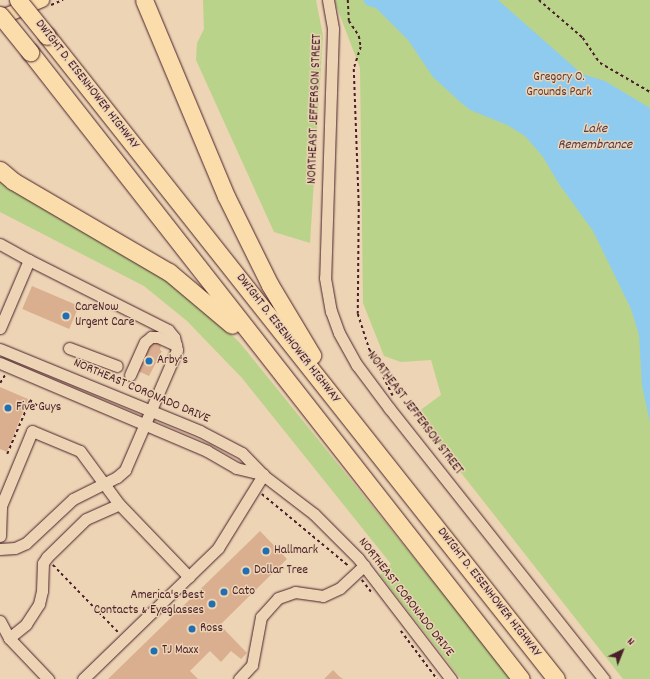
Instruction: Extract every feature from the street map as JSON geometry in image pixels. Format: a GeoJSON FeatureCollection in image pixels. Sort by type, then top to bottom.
{"type":"FeatureCollection","features":[{"type":"Feature","properties":{"kind":"highway","name":"DWIGHT D. EISENHOWER HIGHWAY"},"geometry":{"type":"LineString","coordinates":[[18,0],[556,679]]}},
{"type":"Feature","properties":{"kind":"highway"},"geometry":{"type":"LineString","coordinates":[[144,0],[226,196],[270,285],[343,409]]}},
{"type":"Feature","properties":{"kind":"highway","name":"DWIGHT D. EISENHOWER HIGHWAY"},"geometry":{"type":"LineString","coordinates":[[0,15],[521,679]]}},
{"type":"Feature","properties":{"kind":"highway"},"geometry":{"type":"LineString","coordinates":[[0,170],[13,181],[169,272],[260,348]]}},
{"type":"Feature","properties":{"kind":"main road"},"geometry":{"type":"LineString","coordinates":[[0,18],[42,0]]}},
{"type":"Feature","properties":{"kind":"street","name":"NORTHEAST JEFFERSON STREET"},"geometry":{"type":"LineString","coordinates":[[328,0],[333,29],[325,278],[331,311],[339,333],[357,365],[389,408],[604,679]]}},
{"type":"Feature","properties":{"kind":"street"},"geometry":{"type":"LineString","coordinates":[[0,244],[168,330],[174,337],[176,345],[174,357],[125,470],[104,484],[73,499],[26,543],[15,548],[0,549]]}},
{"type":"Feature","properties":{"kind":"street"},"geometry":{"type":"LineString","coordinates":[[0,328],[29,260]]}},
{"type":"Feature","properties":{"kind":"street"},"geometry":{"type":"LineString","coordinates":[[130,376],[145,342],[151,337],[158,337],[176,345]]}},
{"type":"Feature","properties":{"kind":"street"},"geometry":{"type":"LineString","coordinates":[[69,348],[117,366]]}},
{"type":"Feature","properties":{"kind":"street","name":"NORTHEAST CORONADO DRIVE"},"geometry":{"type":"LineString","coordinates":[[0,349],[150,410],[242,453],[263,475],[314,514],[364,566],[451,679]]}},
{"type":"Feature","properties":{"kind":"street","name":"NORTHEAST CORONADO DRIVE"},"geometry":{"type":"LineString","coordinates":[[0,363],[207,451],[236,468],[263,475]]}},
{"type":"Feature","properties":{"kind":"street"},"geometry":{"type":"LineString","coordinates":[[0,536],[2,506],[32,431],[80,451],[119,504],[189,576]]}},
{"type":"Feature","properties":{"kind":"street"},"geometry":{"type":"LineString","coordinates":[[83,679],[222,543],[263,475]]}},
{"type":"Feature","properties":{"kind":"street"},"geometry":{"type":"LineString","coordinates":[[9,638],[26,624],[38,604],[42,591],[43,563],[47,557],[86,519],[119,504]]}},
{"type":"Feature","properties":{"kind":"street"},"geometry":{"type":"LineString","coordinates":[[239,679],[252,665],[265,610],[278,598],[295,592],[318,596],[329,594],[340,588],[364,566]]}},
{"type":"Feature","properties":{"kind":"street"},"geometry":{"type":"LineString","coordinates":[[0,621],[9,638],[48,679]]}},
{"type":"Feature","properties":{"kind":"path"},"geometry":{"type":"LineString","coordinates":[[348,0],[349,21],[359,36],[361,47],[354,69],[360,252],[358,314],[370,350],[396,403]]}},
{"type":"Feature","properties":{"kind":"path"},"geometry":{"type":"LineString","coordinates":[[539,0],[583,38],[600,63],[650,92]]}},
{"type":"Feature","properties":{"kind":"path"},"geometry":{"type":"LineString","coordinates":[[0,383],[6,374]]}},
{"type":"Feature","properties":{"kind":"path"},"geometry":{"type":"LineString","coordinates":[[7,454],[30,400],[38,406]]}},
{"type":"Feature","properties":{"kind":"path"},"geometry":{"type":"LineString","coordinates":[[261,493],[346,562]]}},
{"type":"Feature","properties":{"kind":"path"},"geometry":{"type":"LineString","coordinates":[[50,561],[125,639]]}},
{"type":"Feature","properties":{"kind":"path"},"geometry":{"type":"LineString","coordinates":[[362,582],[372,593]]}},
{"type":"Feature","properties":{"kind":"path"},"geometry":{"type":"LineString","coordinates":[[400,630],[437,679]]}},
{"type":"Feature","properties":{"kind":"green space"},"geometry":{"type":"Polygon","coordinates":[[[203,0],[316,0],[323,36],[310,243],[274,232],[196,60],[197,43],[204,29],[203,0]]]}},
{"type":"Feature","properties":{"kind":"green space","name":"Gregory O. Grounds Park"},"geometry":{"type":"Polygon","coordinates":[[[334,0],[650,0],[650,679],[623,679],[415,414],[441,395],[431,360],[401,362],[384,356],[363,303],[360,68],[334,0]]]}},
{"type":"Feature","properties":{"kind":"green space"},"geometry":{"type":"Polygon","coordinates":[[[0,179],[132,254],[200,305],[240,343],[512,679],[461,679],[380,575],[391,564],[242,378],[187,321],[144,286],[0,212],[0,179]]]}},
{"type":"Feature","properties":{"kind":"water","name":"Lake Remembrance"},"geometry":{"type":"Polygon","coordinates":[[[363,0],[498,0],[582,74],[605,81],[650,108],[650,422],[642,386],[639,335],[631,309],[593,231],[559,184],[543,157],[525,136],[507,125],[470,110],[459,101],[433,77],[408,40],[376,8],[366,5],[363,0]]]}},
{"type":"Feature","properties":{"kind":"building"},"geometry":{"type":"Polygon","coordinates":[[[32,286],[79,306],[69,329],[22,309],[32,286]]]}},
{"type":"Feature","properties":{"kind":"building","name":"Arby's"},"geometry":{"type":"Polygon","coordinates":[[[150,340],[161,345],[160,350],[162,351],[149,376],[138,371],[150,340]]]}},
{"type":"Feature","properties":{"kind":"building"},"geometry":{"type":"Polygon","coordinates":[[[0,387],[28,399],[7,452],[0,449],[0,387]]]}},
{"type":"Feature","properties":{"kind":"building"},"geometry":{"type":"Polygon","coordinates":[[[260,531],[287,559],[220,625],[247,653],[241,659],[231,651],[221,662],[210,651],[190,671],[198,679],[108,679],[260,531]]]}},
{"type":"Feature","properties":{"kind":"building"},"geometry":{"type":"Polygon","coordinates":[[[333,670],[340,677],[343,679],[324,679],[333,670]]]}},
{"type":"Feature","properties":{"kind":"place","name":"CareNow Urgent Care"},"geometry":{"type":"Point","coordinates":[66,316]}},
{"type":"Feature","properties":{"kind":"place","name":"Arby's"},"geometry":{"type":"Point","coordinates":[149,361]}},
{"type":"Feature","properties":{"kind":"place","name":"Five Guys"},"geometry":{"type":"Point","coordinates":[8,408]}},
{"type":"Feature","properties":{"kind":"place","name":"Hallmark"},"geometry":{"type":"Point","coordinates":[266,551]}},
{"type":"Feature","properties":{"kind":"place","name":"Dollar Tree"},"geometry":{"type":"Point","coordinates":[246,571]}},
{"type":"Feature","properties":{"kind":"place","name":"Cato"},"geometry":{"type":"Point","coordinates":[224,592]}},
{"type":"Feature","properties":{"kind":"place","name":"America's Best Contacts & Eyeglasses"},"geometry":{"type":"Point","coordinates":[212,604]}},
{"type":"Feature","properties":{"kind":"place","name":"Ross"},"geometry":{"type":"Point","coordinates":[192,629]}},
{"type":"Feature","properties":{"kind":"place","name":"TJ Maxx"},"geometry":{"type":"Point","coordinates":[154,651]}}]}
